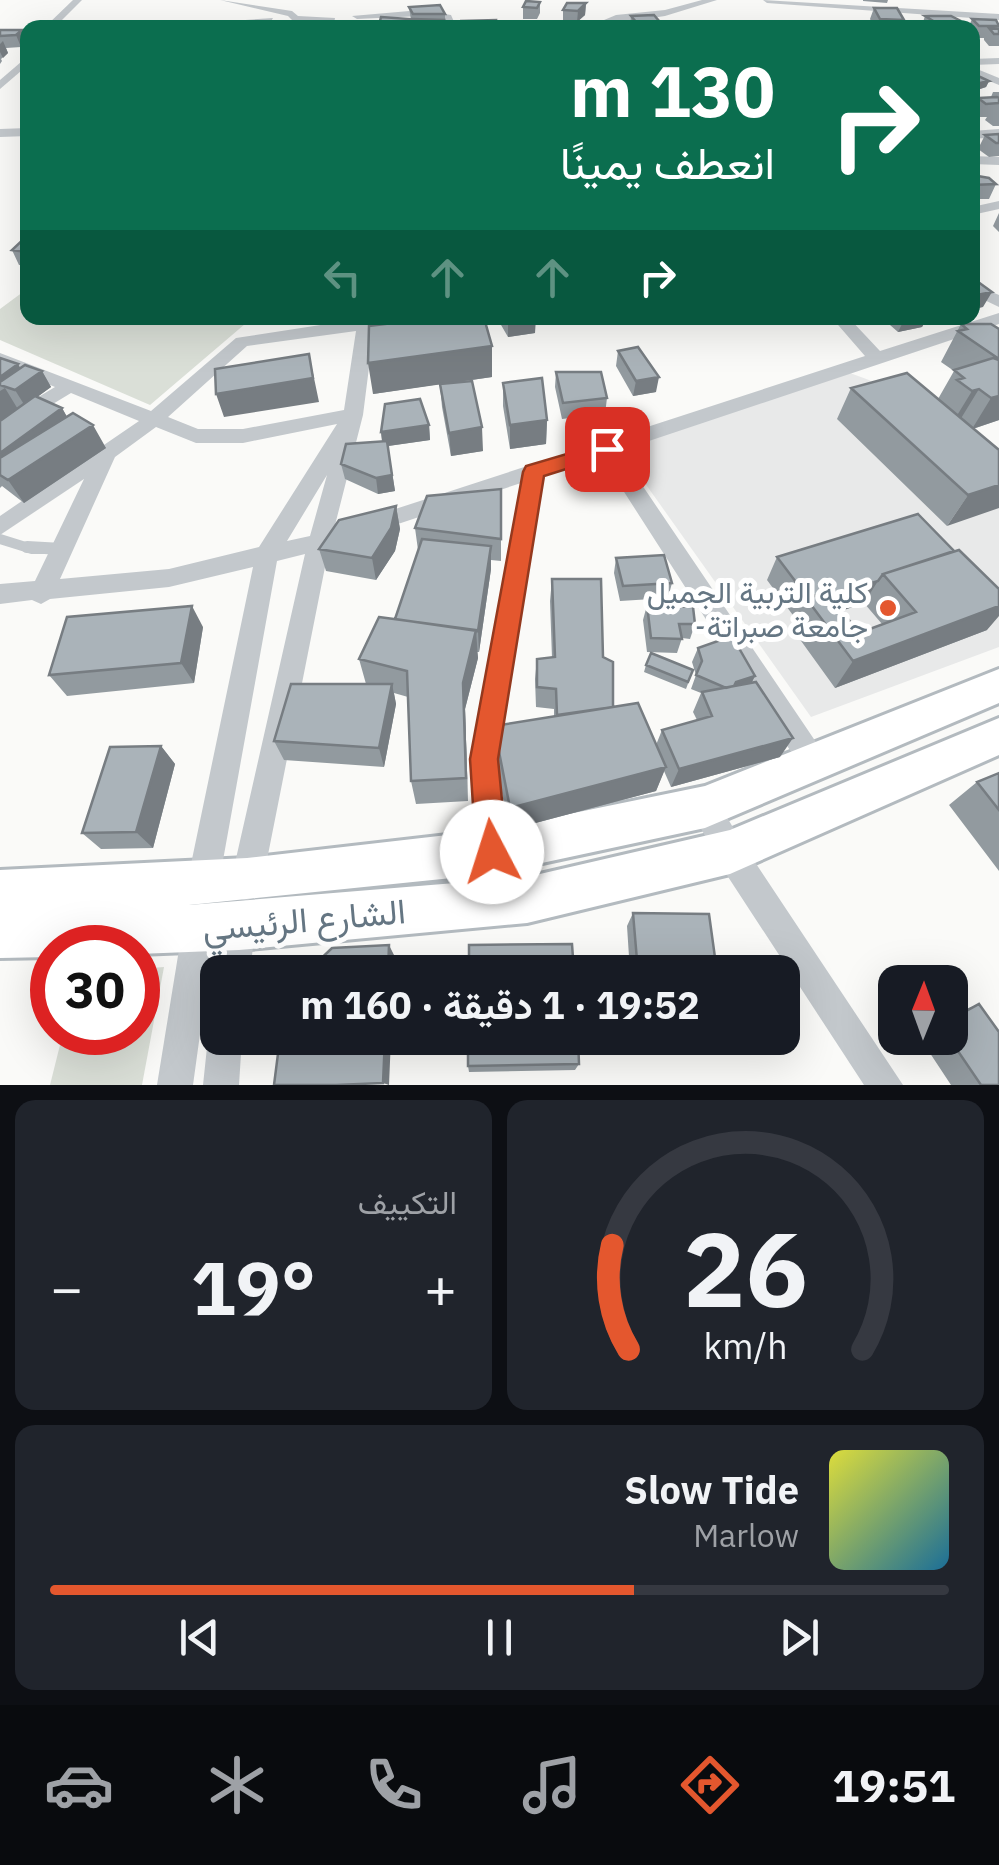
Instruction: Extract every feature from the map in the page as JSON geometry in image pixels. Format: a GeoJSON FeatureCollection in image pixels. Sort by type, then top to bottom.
{"type":"FeatureCollection","features":[{"type":"Feature","properties":{"kind":"street"},"geometry":{"type":"LineString","coordinates":[[57,20],[78,0]]}},
{"type":"Feature","properties":{"kind":"street"},"geometry":{"type":"LineString","coordinates":[[66,20],[86,0]]}},
{"type":"Feature","properties":{"kind":"street"},"geometry":{"type":"LineString","coordinates":[[224,0],[292,14],[294,19]]}},
{"type":"Feature","properties":{"kind":"street"},"geometry":{"type":"LineString","coordinates":[[638,12],[664,15],[674,8],[713,0]]}},
{"type":"Feature","properties":{"kind":"street"},"geometry":{"type":"LineString","coordinates":[[766,0],[906,5],[994,17]]}},
{"type":"Feature","properties":{"kind":"street"},"geometry":{"type":"LineString","coordinates":[[982,0],[994,17]]}},
{"type":"Feature","properties":{"kind":"street"},"geometry":{"type":"LineString","coordinates":[[430,1],[446,20]]}},
{"type":"Feature","properties":{"kind":"street"},"geometry":{"type":"LineString","coordinates":[[614,20],[638,12],[651,2],[673,20]]}},
{"type":"Feature","properties":{"kind":"street"},"geometry":{"type":"LineString","coordinates":[[394,20],[421,13]]}},
{"type":"Feature","properties":{"kind":"street"},"geometry":{"type":"LineString","coordinates":[[357,16],[441,14]]}},
{"type":"Feature","properties":{"kind":"street"},"geometry":{"type":"LineString","coordinates":[[281,20],[330,20]]}},
{"type":"Feature","properties":{"kind":"street"},"geometry":{"type":"LineString","coordinates":[[0,74],[20,55]]}},
{"type":"Feature","properties":{"kind":"street"},"geometry":{"type":"LineString","coordinates":[[0,86],[20,67]]}},
{"type":"Feature","properties":{"kind":"street"},"geometry":{"type":"LineString","coordinates":[[980,294],[999,318]]}},
{"type":"Feature","properties":{"kind":"street"},"geometry":{"type":"LineString","coordinates":[[0,526],[152,421],[260,325]]}},
{"type":"Feature","properties":{"kind":"street"},"geometry":{"type":"LineString","coordinates":[[242,342],[353,325]]}},
{"type":"Feature","properties":{"kind":"street"},"geometry":{"type":"LineString","coordinates":[[175,1085],[219,928],[247,880],[319,542],[353,415],[366,325]]}},
{"type":"Feature","properties":{"kind":"street"},"geometry":{"type":"LineString","coordinates":[[846,325],[876,357]]}},
{"type":"Feature","properties":{"kind":"street"},"geometry":{"type":"LineString","coordinates":[[0,594],[41,594],[168,578],[319,542],[374,520],[607,449],[977,325]]}},
{"type":"Feature","properties":{"kind":"street"},"geometry":{"type":"LineString","coordinates":[[0,358],[196,436],[227,438],[353,415]]}},
{"type":"Feature","properties":{"kind":"street"},"geometry":{"type":"LineString","coordinates":[[0,429],[68,386]]}},
{"type":"Feature","properties":{"kind":"street"},"geometry":{"type":"LineString","coordinates":[[227,955],[202,880],[267,554],[353,415]]}},
{"type":"Feature","properties":{"kind":"street"},"geometry":{"type":"LineString","coordinates":[[607,449],[812,760]]}},
{"type":"Feature","properties":{"kind":"street"},"geometry":{"type":"LineString","coordinates":[[41,594],[106,454]]}},
{"type":"Feature","properties":{"kind":"street"},"geometry":{"type":"LineString","coordinates":[[492,852],[484,759],[534,472]]}},
{"type":"Feature","properties":{"kind":"street"},"geometry":{"type":"LineString","coordinates":[[330,497],[374,520]]}},
{"type":"Feature","properties":{"kind":"street","name":"الشارع الرئيسي"},"geometry":{"type":"LineString","coordinates":[[0,893],[247,880],[492,852],[705,807],[999,686]]}},
{"type":"Feature","properties":{"kind":"street","name":"الشارع الرئيسي"},"geometry":{"type":"LineString","coordinates":[[0,936],[219,928],[528,900],[730,852],[999,736]]}},
{"type":"Feature","properties":{"kind":"street"},"geometry":{"type":"LineString","coordinates":[[705,807],[730,852],[885,1085]]}},
{"type":"Feature","properties":{"kind":"street"},"geometry":{"type":"LineString","coordinates":[[221,1085],[224,1055]]}},
{"type":"Feature","properties":{"kind":"lane"},"geometry":{"type":"LineString","coordinates":[[0,539],[32,550],[62,548]]}},
{"type":"Feature","properties":{"kind":"shaded area"},"geometry":{"type":"Polygon","coordinates":[[[20,294],[20,325],[244,325],[150,405],[0,340],[0,309],[20,294]]]}},
{"type":"Feature","properties":{"kind":"shaded area"},"geometry":{"type":"Polygon","coordinates":[[[850,373],[869,380],[981,464],[999,459],[999,647],[811,717],[620,448],[850,373]]]}},
{"type":"Feature","properties":{"kind":"shaded area"},"geometry":{"type":"Polygon","coordinates":[[[58,1055],[148,1055],[142,1085],[50,1085],[58,1055]]]}},
{"type":"Feature","properties":{"kind":"building"},"geometry":{"type":"Polygon","coordinates":[[[526,1],[540,2],[537,8],[523,7],[526,1]]]}},
{"type":"Feature","properties":{"kind":"building"},"geometry":{"type":"Polygon","coordinates":[[[567,3],[586,3],[578,11],[563,10],[567,3]]]}},
{"type":"Feature","properties":{"kind":"building"},"geometry":{"type":"Polygon","coordinates":[[[440,5],[445,14],[413,14],[409,7],[440,5]]]}},
{"type":"Feature","properties":{"kind":"building"},"geometry":{"type":"Polygon","coordinates":[[[874,8],[897,8],[904,20],[880,19],[874,8]]]}},
{"type":"Feature","properties":{"kind":"building"},"geometry":{"type":"Polygon","coordinates":[[[654,15],[658,20],[634,20],[631,16],[654,15]]]}},
{"type":"Feature","properties":{"kind":"building"},"geometry":{"type":"Polygon","coordinates":[[[925,16],[951,16],[959,20],[932,20],[925,16]]]}},
{"type":"Feature","properties":{"kind":"building"},"geometry":{"type":"Polygon","coordinates":[[[972,19],[996,20],[999,26],[980,26],[980,20],[972,19]]]}},
{"type":"Feature","properties":{"kind":"building"},"geometry":{"type":"Polygon","coordinates":[[[0,30],[20,30],[16,35],[0,36],[0,30]]]}},
{"type":"Feature","properties":{"kind":"building"},"geometry":{"type":"Polygon","coordinates":[[[997,97],[999,103],[986,104],[980,98],[997,97]]]}},
{"type":"Feature","properties":{"kind":"building"},"geometry":{"type":"Polygon","coordinates":[[[999,134],[999,143],[985,135],[999,134]]]}},
{"type":"Feature","properties":{"kind":"building"},"geometry":{"type":"Polygon","coordinates":[[[980,176],[989,178],[996,184],[980,185],[980,176]]]}},
{"type":"Feature","properties":{"kind":"building"},"geometry":{"type":"Polygon","coordinates":[[[980,283],[992,292],[980,294],[980,283]]]}},
{"type":"Feature","properties":{"kind":"building"},"geometry":{"type":"Polygon","coordinates":[[[991,324],[999,329],[999,359],[958,331],[967,329],[962,325],[991,324]]]}},
{"type":"Feature","properties":{"kind":"building"},"geometry":{"type":"Polygon","coordinates":[[[486,325],[492,346],[368,363],[369,326],[486,325]]]}},
{"type":"Feature","properties":{"kind":"building"},"geometry":{"type":"Polygon","coordinates":[[[638,347],[659,377],[636,381],[618,351],[638,347]]]}},
{"type":"Feature","properties":{"kind":"building"},"geometry":{"type":"Polygon","coordinates":[[[309,354],[313,378],[216,394],[215,369],[309,354]]]}},
{"type":"Feature","properties":{"kind":"building"},"geometry":{"type":"Polygon","coordinates":[[[0,358],[18,364],[0,377],[0,358]]]}},
{"type":"Feature","properties":{"kind":"building"},"geometry":{"type":"Polygon","coordinates":[[[993,358],[999,360],[999,396],[991,398],[979,389],[972,391],[957,380],[964,378],[954,370],[993,358]]]}},
{"type":"Feature","properties":{"kind":"building"},"geometry":{"type":"Polygon","coordinates":[[[25,365],[42,371],[15,390],[0,385],[0,382],[25,365]]]}},
{"type":"Feature","properties":{"kind":"building"},"geometry":{"type":"Polygon","coordinates":[[[556,372],[601,372],[607,398],[563,403],[556,372]]]}},
{"type":"Feature","properties":{"kind":"building"},"geometry":{"type":"Polygon","coordinates":[[[907,373],[999,450],[999,485],[968,495],[851,388],[907,373]]]}},
{"type":"Feature","properties":{"kind":"building"},"geometry":{"type":"Polygon","coordinates":[[[542,378],[547,420],[510,425],[503,383],[542,378]]]}},
{"type":"Feature","properties":{"kind":"building"},"geometry":{"type":"Polygon","coordinates":[[[472,381],[482,427],[449,433],[440,384],[472,381]]]}},
{"type":"Feature","properties":{"kind":"building"},"geometry":{"type":"Polygon","coordinates":[[[35,396],[62,408],[0,453],[0,421],[35,396]]]}},
{"type":"Feature","properties":{"kind":"building"},"geometry":{"type":"Polygon","coordinates":[[[420,399],[429,425],[381,432],[385,404],[420,399]]]}},
{"type":"Feature","properties":{"kind":"building"},"geometry":{"type":"Polygon","coordinates":[[[73,413],[93,425],[8,480],[0,475],[0,458],[73,413]]]}},
{"type":"Feature","properties":{"kind":"building"},"geometry":{"type":"Polygon","coordinates":[[[387,441],[392,475],[376,478],[341,464],[346,444],[387,441]]]}},
{"type":"Feature","properties":{"kind":"building"},"geometry":{"type":"Polygon","coordinates":[[[501,489],[501,539],[415,528],[427,496],[501,489]]]}},
{"type":"Feature","properties":{"kind":"building"},"geometry":{"type":"Polygon","coordinates":[[[396,506],[391,528],[372,558],[319,549],[339,520],[396,506]]]}},
{"type":"Feature","properties":{"kind":"building"},"geometry":{"type":"Polygon","coordinates":[[[918,514],[954,551],[883,574],[878,581],[830,597],[827,592],[808,598],[777,557],[918,514]]]}},
{"type":"Feature","properties":{"kind":"building"},"geometry":{"type":"Polygon","coordinates":[[[422,539],[491,546],[478,631],[395,619],[422,539]]]}},
{"type":"Feature","properties":{"kind":"building"},"geometry":{"type":"Polygon","coordinates":[[[959,550],[999,589],[999,606],[853,661],[806,598],[827,592],[859,633],[916,612],[883,574],[959,550]]]}},
{"type":"Feature","properties":{"kind":"building"},"geometry":{"type":"Polygon","coordinates":[[[664,555],[672,583],[623,586],[616,558],[664,555]]]}},
{"type":"Feature","properties":{"kind":"building"},"geometry":{"type":"Polygon","coordinates":[[[552,579],[601,579],[603,657],[613,662],[613,707],[557,715],[556,689],[537,687],[537,659],[555,657],[552,579]]]}},
{"type":"Feature","properties":{"kind":"building"},"geometry":{"type":"Polygon","coordinates":[[[647,605],[693,607],[695,624],[679,624],[682,639],[651,638],[647,605]]]}},
{"type":"Feature","properties":{"kind":"building"},"geometry":{"type":"Polygon","coordinates":[[[192,606],[181,663],[49,675],[67,617],[192,606]]]}},
{"type":"Feature","properties":{"kind":"building"},"geometry":{"type":"Polygon","coordinates":[[[379,617],[476,630],[463,683],[466,778],[411,781],[407,671],[359,659],[379,617]]]}},
{"type":"Feature","properties":{"kind":"building"},"geometry":{"type":"Polygon","coordinates":[[[732,636],[755,676],[726,688],[696,675],[702,661],[698,648],[732,636]]]}},
{"type":"Feature","properties":{"kind":"building"},"geometry":{"type":"Polygon","coordinates":[[[651,653],[693,670],[688,682],[646,665],[651,653]]]}},
{"type":"Feature","properties":{"kind":"building"},"geometry":{"type":"Polygon","coordinates":[[[756,682],[793,738],[679,769],[662,730],[712,716],[702,692],[756,682]]]}},
{"type":"Feature","properties":{"kind":"building"},"geometry":{"type":"Polygon","coordinates":[[[291,684],[392,684],[379,748],[274,741],[291,684]]]}},
{"type":"Feature","properties":{"kind":"building"},"geometry":{"type":"Polygon","coordinates":[[[638,703],[666,767],[510,808],[494,726],[638,703]]]}},
{"type":"Feature","properties":{"kind":"building"},"geometry":{"type":"Polygon","coordinates":[[[161,746],[136,832],[82,833],[110,747],[161,746]]]}},
{"type":"Feature","properties":{"kind":"building"},"geometry":{"type":"Polygon","coordinates":[[[999,773],[999,810],[977,782],[999,773]]]}},
{"type":"Feature","properties":{"kind":"building"},"geometry":{"type":"Polygon","coordinates":[[[633,913],[709,914],[715,955],[637,955],[633,913]]]}},
{"type":"Feature","properties":{"kind":"building"},"geometry":{"type":"Polygon","coordinates":[[[572,944],[573,955],[469,955],[469,945],[572,944]]]}},
{"type":"Feature","properties":{"kind":"building"},"geometry":{"type":"Polygon","coordinates":[[[389,945],[389,955],[325,955],[332,948],[389,945]]]}},
{"type":"Feature","properties":{"kind":"building"},"geometry":{"type":"Polygon","coordinates":[[[979,1004],[999,1032],[999,1085],[981,1085],[961,1055],[968,1055],[968,1010],[979,1004]]]}},
{"type":"Feature","properties":{"kind":"building"},"geometry":{"type":"Polygon","coordinates":[[[278,1055],[384,1055],[383,1083],[274,1085],[278,1055]]]}},
{"type":"Feature","properties":{"kind":"building"},"geometry":{"type":"Polygon","coordinates":[[[468,1055],[579,1055],[579,1064],[468,1066],[468,1055]]]}},
{"type":"Feature","properties":{"kind":"place","name":"كلية التربية الجميل -جامعة صبراتة"},"geometry":{"type":"Point","coordinates":[888,608]}},
{"type":"Feature","properties":{"kind":"route"},"geometry":{"type":"LineString","coordinates":[[492,852],[484,759],[534,472],[607,449]]}}]}
